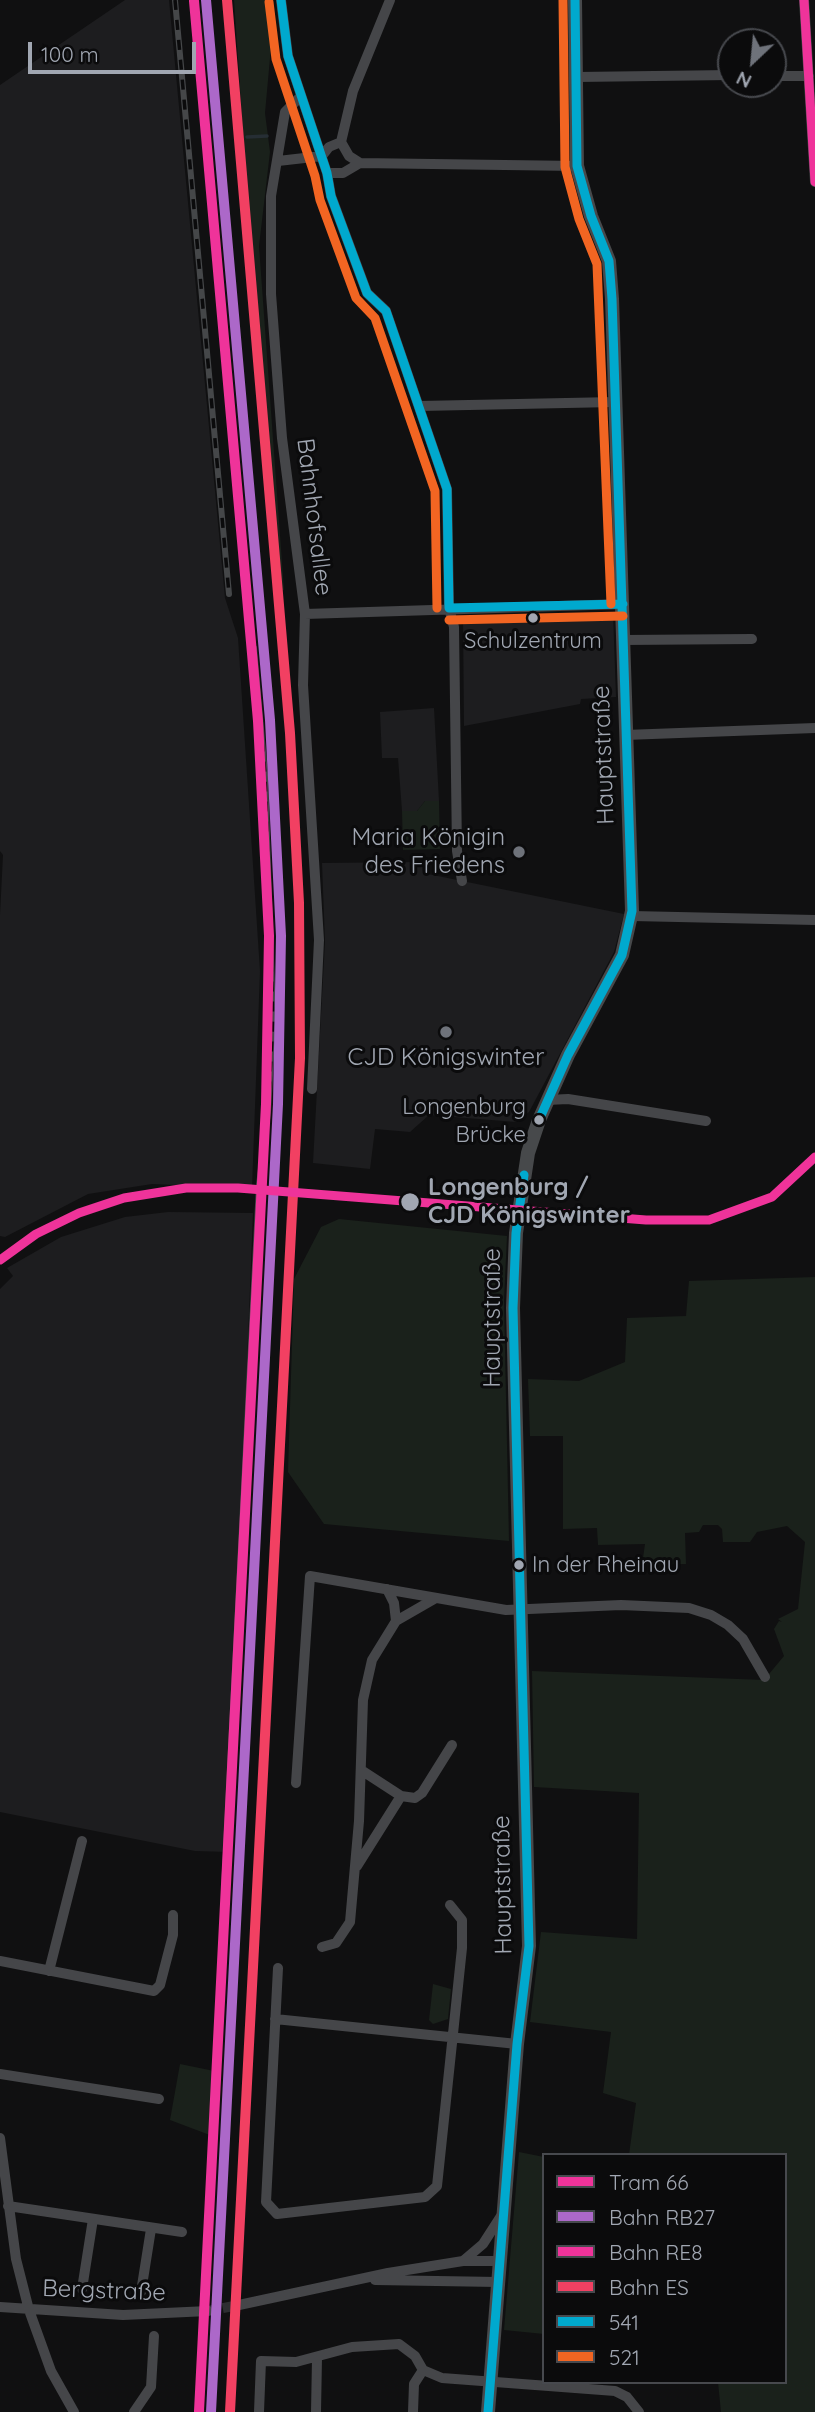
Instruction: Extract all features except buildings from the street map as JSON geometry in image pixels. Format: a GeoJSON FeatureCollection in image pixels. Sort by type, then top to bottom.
{"type":"FeatureCollection","features":[{"type":"Feature","properties":{"kind":"main road","name":"Hauptstraße"},"geometry":{"type":"LineString","coordinates":[[488,2412],[517,2044],[529,1946],[513,1308],[517,1224],[528,1153],[547,1100],[622,956],[632,916],[609,261],[591,216],[577,166],[575,0]]}},
{"type":"Feature","properties":{"kind":"street"},"geometry":{"type":"LineString","coordinates":[[281,0],[288,56],[322,156],[331,196],[367,293],[386,311],[447,489],[449,608],[454,627],[457,851],[461,881]]}},
{"type":"Feature","properties":{"kind":"street"},"geometry":{"type":"LineString","coordinates":[[360,163],[349,156],[341,142],[353,91],[390,0]]}},
{"type":"Feature","properties":{"kind":"street"},"geometry":{"type":"LineString","coordinates":[[804,0],[815,181]]}},
{"type":"Feature","properties":{"kind":"street"},"geometry":{"type":"LineString","coordinates":[[577,77],[717,75]]}},
{"type":"Feature","properties":{"kind":"street"},"geometry":{"type":"LineString","coordinates":[[787,76],[808,76]]}},
{"type":"Feature","properties":{"kind":"street","name":"Bahnhofsallee"},"geometry":{"type":"LineString","coordinates":[[301,96],[285,112],[271,196],[271,294],[282,438],[305,614],[303,685],[319,940],[312,1089]]}},
{"type":"Feature","properties":{"kind":"street"},"geometry":{"type":"LineString","coordinates":[[278,161],[322,156],[329,147],[341,142]]}},
{"type":"Feature","properties":{"kind":"street"},"geometry":{"type":"LineString","coordinates":[[327,173],[343,173],[360,163],[577,166]]}},
{"type":"Feature","properties":{"kind":"street"},"geometry":{"type":"LineString","coordinates":[[420,407],[615,402]]}},
{"type":"Feature","properties":{"kind":"street"},"geometry":{"type":"LineString","coordinates":[[305,614],[622,604]]}},
{"type":"Feature","properties":{"kind":"street"},"geometry":{"type":"LineString","coordinates":[[623,640],[751,639]]}},
{"type":"Feature","properties":{"kind":"street"},"geometry":{"type":"LineString","coordinates":[[625,735],[815,728]]}},
{"type":"Feature","properties":{"kind":"street"},"geometry":{"type":"LineString","coordinates":[[632,916],[815,920]]}},
{"type":"Feature","properties":{"kind":"street"},"geometry":{"type":"LineString","coordinates":[[547,1100],[568,1099],[706,1121]]}},
{"type":"Feature","properties":{"kind":"street"},"geometry":{"type":"LineString","coordinates":[[296,1783],[310,1576],[436,1598],[521,1609],[621,1605],[689,1608],[711,1615],[736,1632],[765,1677]]}},
{"type":"Feature","properties":{"kind":"street"},"geometry":{"type":"LineString","coordinates":[[387,1589],[394,1604],[396,1621]]}},
{"type":"Feature","properties":{"kind":"street"},"geometry":{"type":"LineString","coordinates":[[323,1947],[337,1943],[350,1922],[364,1687],[372,1660],[396,1621],[436,1598]]}},
{"type":"Feature","properties":{"kind":"street"},"geometry":{"type":"LineString","coordinates":[[361,1770],[401,1796],[415,1798],[422,1793],[452,1745]]}},
{"type":"Feature","properties":{"kind":"street"},"geometry":{"type":"LineString","coordinates":[[355,1871],[401,1796]]}},
{"type":"Feature","properties":{"kind":"street"},"geometry":{"type":"LineString","coordinates":[[49,1971],[82,1841]]}},
{"type":"Feature","properties":{"kind":"street"},"geometry":{"type":"LineString","coordinates":[[278,1968],[266,2202],[276,2214],[431,2194],[437,2186],[463,1948],[462,1920],[450,1905]]}},
{"type":"Feature","properties":{"kind":"street"},"geometry":{"type":"LineString","coordinates":[[0,1961],[155,1991],[160,1986],[173,1935],[173,1915]]}},
{"type":"Feature","properties":{"kind":"street"},"geometry":{"type":"LineString","coordinates":[[275,2019],[452,2035],[517,2044]]}},
{"type":"Feature","properties":{"kind":"street"},"geometry":{"type":"LineString","coordinates":[[0,2074],[159,2099]]}},
{"type":"Feature","properties":{"kind":"street"},"geometry":{"type":"LineString","coordinates":[[0,2138],[1,2162],[16,2259],[29,2310],[51,2371],[74,2412]]}},
{"type":"Feature","properties":{"kind":"street"},"geometry":{"type":"LineString","coordinates":[[8,2206],[182,2232]]}},
{"type":"Feature","properties":{"kind":"street"},"geometry":{"type":"LineString","coordinates":[[463,2261],[483,2245],[504,2210]]}},
{"type":"Feature","properties":{"kind":"street"},"geometry":{"type":"LineString","coordinates":[[82,2289],[93,2219]]}},
{"type":"Feature","properties":{"kind":"street"},"geometry":{"type":"LineString","coordinates":[[141,2292],[151,2229]]}},
{"type":"Feature","properties":{"kind":"street"},"geometry":{"type":"LineString","coordinates":[[239,2305],[354,2279],[463,2261],[500,2261]]}},
{"type":"Feature","properties":{"kind":"street"},"geometry":{"type":"LineString","coordinates":[[354,2279],[498,2282]]}},
{"type":"Feature","properties":{"kind":"street","name":"Bergstraße"},"geometry":{"type":"LineString","coordinates":[[0,2308],[123,2315],[208,2311]]}},
{"type":"Feature","properties":{"kind":"street"},"geometry":{"type":"LineString","coordinates":[[134,2412],[151,2387],[154,2336]]}},
{"type":"Feature","properties":{"kind":"street"},"geometry":{"type":"LineString","coordinates":[[259,2412],[261,2361],[296,2362],[352,2347],[399,2344],[415,2356],[423,2370],[457,2381],[615,2391],[627,2397],[639,2412]]}},
{"type":"Feature","properties":{"kind":"street"},"geometry":{"type":"LineString","coordinates":[[316,2412],[317,2358]]}},
{"type":"Feature","properties":{"kind":"street"},"geometry":{"type":"LineString","coordinates":[[413,2412],[414,2384],[423,2370]]}},
{"type":"Feature","properties":{"kind":"shaded area"},"geometry":{"type":"Polygon","coordinates":[[[125,0],[169,0],[225,598],[238,638],[260,971],[252,1188],[152,1184],[88,1194],[5,1237],[0,1236],[0,915],[3,855],[0,851],[0,85],[125,0]]]}},
{"type":"Feature","properties":{"kind":"shaded area"},"geometry":{"type":"Polygon","coordinates":[[[234,0],[270,0],[273,25],[265,113],[270,152],[259,246],[284,590],[274,592],[253,354],[245,162],[234,0]]]}},
{"type":"Feature","properties":{"kind":"shaded area"},"geometry":{"type":"Polygon","coordinates":[[[613,613],[616,697],[581,699],[580,704],[464,726],[463,617],[613,613]]]}},
{"type":"Feature","properties":{"kind":"shaded area"},"geometry":{"type":"Polygon","coordinates":[[[434,708],[439,801],[425,801],[417,811],[402,811],[398,758],[382,758],[380,712],[434,708]]]}},
{"type":"Feature","properties":{"kind":"shaded area"},"geometry":{"type":"Polygon","coordinates":[[[425,801],[439,801],[440,849],[403,850],[402,811],[417,811],[425,801]]]}},
{"type":"Feature","properties":{"kind":"shaded area","name":"CJD Königswinter"},"geometry":{"type":"Polygon","coordinates":[[[422,862],[423,873],[624,914],[614,952],[529,1112],[516,1122],[429,1115],[410,1132],[375,1129],[370,1169],[313,1163],[325,942],[322,863],[422,862]]]}},
{"type":"Feature","properties":{"kind":"shaded area"},"geometry":{"type":"Polygon","coordinates":[[[168,1212],[253,1213],[247,1363],[255,1365],[229,1852],[195,1851],[0,1812],[0,1289],[13,1276],[7,1268],[61,1237],[125,1217],[168,1212]]]}},
{"type":"Feature","properties":{"kind":"shaded area"},"geometry":{"type":"Polygon","coordinates":[[[339,1219],[507,1236],[504,1301],[509,1541],[324,1524],[288,1472],[294,1279],[321,1227],[339,1219]]]}},
{"type":"Feature","properties":{"kind":"shaded area"},"geometry":{"type":"Polygon","coordinates":[[[815,1277],[815,2412],[721,2412],[718,2384],[787,2384],[787,2153],[629,2153],[636,2103],[603,2093],[611,2032],[530,2022],[541,1932],[637,1939],[639,1793],[534,1787],[532,1671],[764,1680],[784,1656],[774,1629],[779,1621],[782,1622],[778,1619],[798,1609],[805,1542],[787,1526],[757,1532],[750,1542],[723,1542],[722,1529],[718,1525],[703,1525],[699,1532],[685,1533],[686,1564],[642,1565],[645,1544],[598,1545],[597,1528],[563,1529],[563,1436],[530,1436],[528,1379],[579,1381],[625,1362],[627,1318],[686,1316],[689,1281],[815,1277]]]}},
{"type":"Feature","properties":{"kind":"shaded area"},"geometry":{"type":"Polygon","coordinates":[[[433,1984],[451,1989],[448,2019],[433,2024],[429,2020],[433,1984]]]}},
{"type":"Feature","properties":{"kind":"shaded area"},"geometry":{"type":"Polygon","coordinates":[[[180,2064],[219,2072],[215,2137],[170,2120],[180,2064]]]}},
{"type":"Feature","properties":{"kind":"shaded area"},"geometry":{"type":"Polygon","coordinates":[[[519,2152],[542,2157],[542,2334],[504,2330],[519,2152]]]}},
{"type":"Feature","properties":{"kind":"waterway"},"geometry":{"type":"LineString","coordinates":[[247,137],[267,136]]}},
{"type":"Feature","properties":{"kind":"tunnel"},"geometry":{"type":"LineString","coordinates":[[208,2311],[239,2305]]}},
{"type":"Feature","properties":{"kind":"railway"},"geometry":{"type":"LineString","coordinates":[[175,0],[229,594]]}},
{"type":"Feature","properties":{"kind":"railway"},"geometry":{"type":"LineString","coordinates":[[224,1890],[259,1185],[268,1112],[273,1020],[265,775],[254,648]]}},
{"type":"Feature","properties":{"kind":"tram line","name":"66"},"geometry":{"type":"LineString","coordinates":[[804,0],[815,182]]}},
{"type":"Feature","properties":{"kind":"tram line","name":"66"},"geometry":{"type":"LineString","coordinates":[[0,1260],[36,1234],[79,1213],[124,1198],[186,1188],[238,1188],[646,1220],[709,1220],[772,1197],[815,1157]]}},
{"type":"Feature","properties":{"kind":"rail line","name":"RB27"},"geometry":{"type":"LineString","coordinates":[[206,0],[270,720],[281,936],[278,1104],[211,2412]]}},
{"type":"Feature","properties":{"kind":"rail line","name":"ES"},"geometry":{"type":"LineString","coordinates":[[227,0],[290,733],[299,903],[300,1058],[230,2412]]}},
{"type":"Feature","properties":{"kind":"rail line","name":"RE8"},"geometry":{"type":"LineString","coordinates":[[194,1],[258,721],[269,936],[266,1104],[199,2411]]}},
{"type":"Feature","properties":{"kind":"transit line","name":"541"},"geometry":{"type":"LineString","coordinates":[[281,0],[288,56],[327,173],[331,196],[367,293],[386,311],[447,489],[449,608],[623,604]]}},
{"type":"Feature","properties":{"kind":"transit line","name":"521"},"geometry":{"type":"LineString","coordinates":[[563,0],[565,167],[579,219],[597,264],[611,604]]}},
{"type":"Feature","properties":{"kind":"transit line","name":"541"},"geometry":{"type":"LineString","coordinates":[[539,1120],[568,1055],[622,955],[632,911],[612,299],[609,261],[591,216],[577,166],[575,0]]}},
{"type":"Feature","properties":{"kind":"transit line","name":"521"},"geometry":{"type":"LineString","coordinates":[[269,2],[276,59],[315,176],[320,200],[356,298],[375,318],[435,491],[437,608]]}},
{"type":"Feature","properties":{"kind":"transit line","name":"521"},"geometry":{"type":"LineString","coordinates":[[449,620],[623,616]]}},
{"type":"Feature","properties":{"kind":"transit line","name":"541"},"geometry":{"type":"LineString","coordinates":[[488,2412],[517,2044],[529,1946],[513,1308],[516,1233],[524,1175]]}},
{"type":"Feature","properties":{"kind":"place","name":"Schulzentrum"},"geometry":{"type":"Point","coordinates":[533,618]}},
{"type":"Feature","properties":{"kind":"place","name":"Maria Königin des Friedens"},"geometry":{"type":"Point","coordinates":[519,852]}},
{"type":"Feature","properties":{"kind":"place","name":"CJD Königswinter"},"geometry":{"type":"Point","coordinates":[446,1032]}},
{"type":"Feature","properties":{"kind":"place","name":"Longenburg Brücke"},"geometry":{"type":"Point","coordinates":[539,1120]}},
{"type":"Feature","properties":{"kind":"place","name":"Longenburg / CJD Königswinter"},"geometry":{"type":"Point","coordinates":[410,1202]}},
{"type":"Feature","properties":{"kind":"place","name":"In der Rheinau"},"geometry":{"type":"Point","coordinates":[519,1565]}}]}
